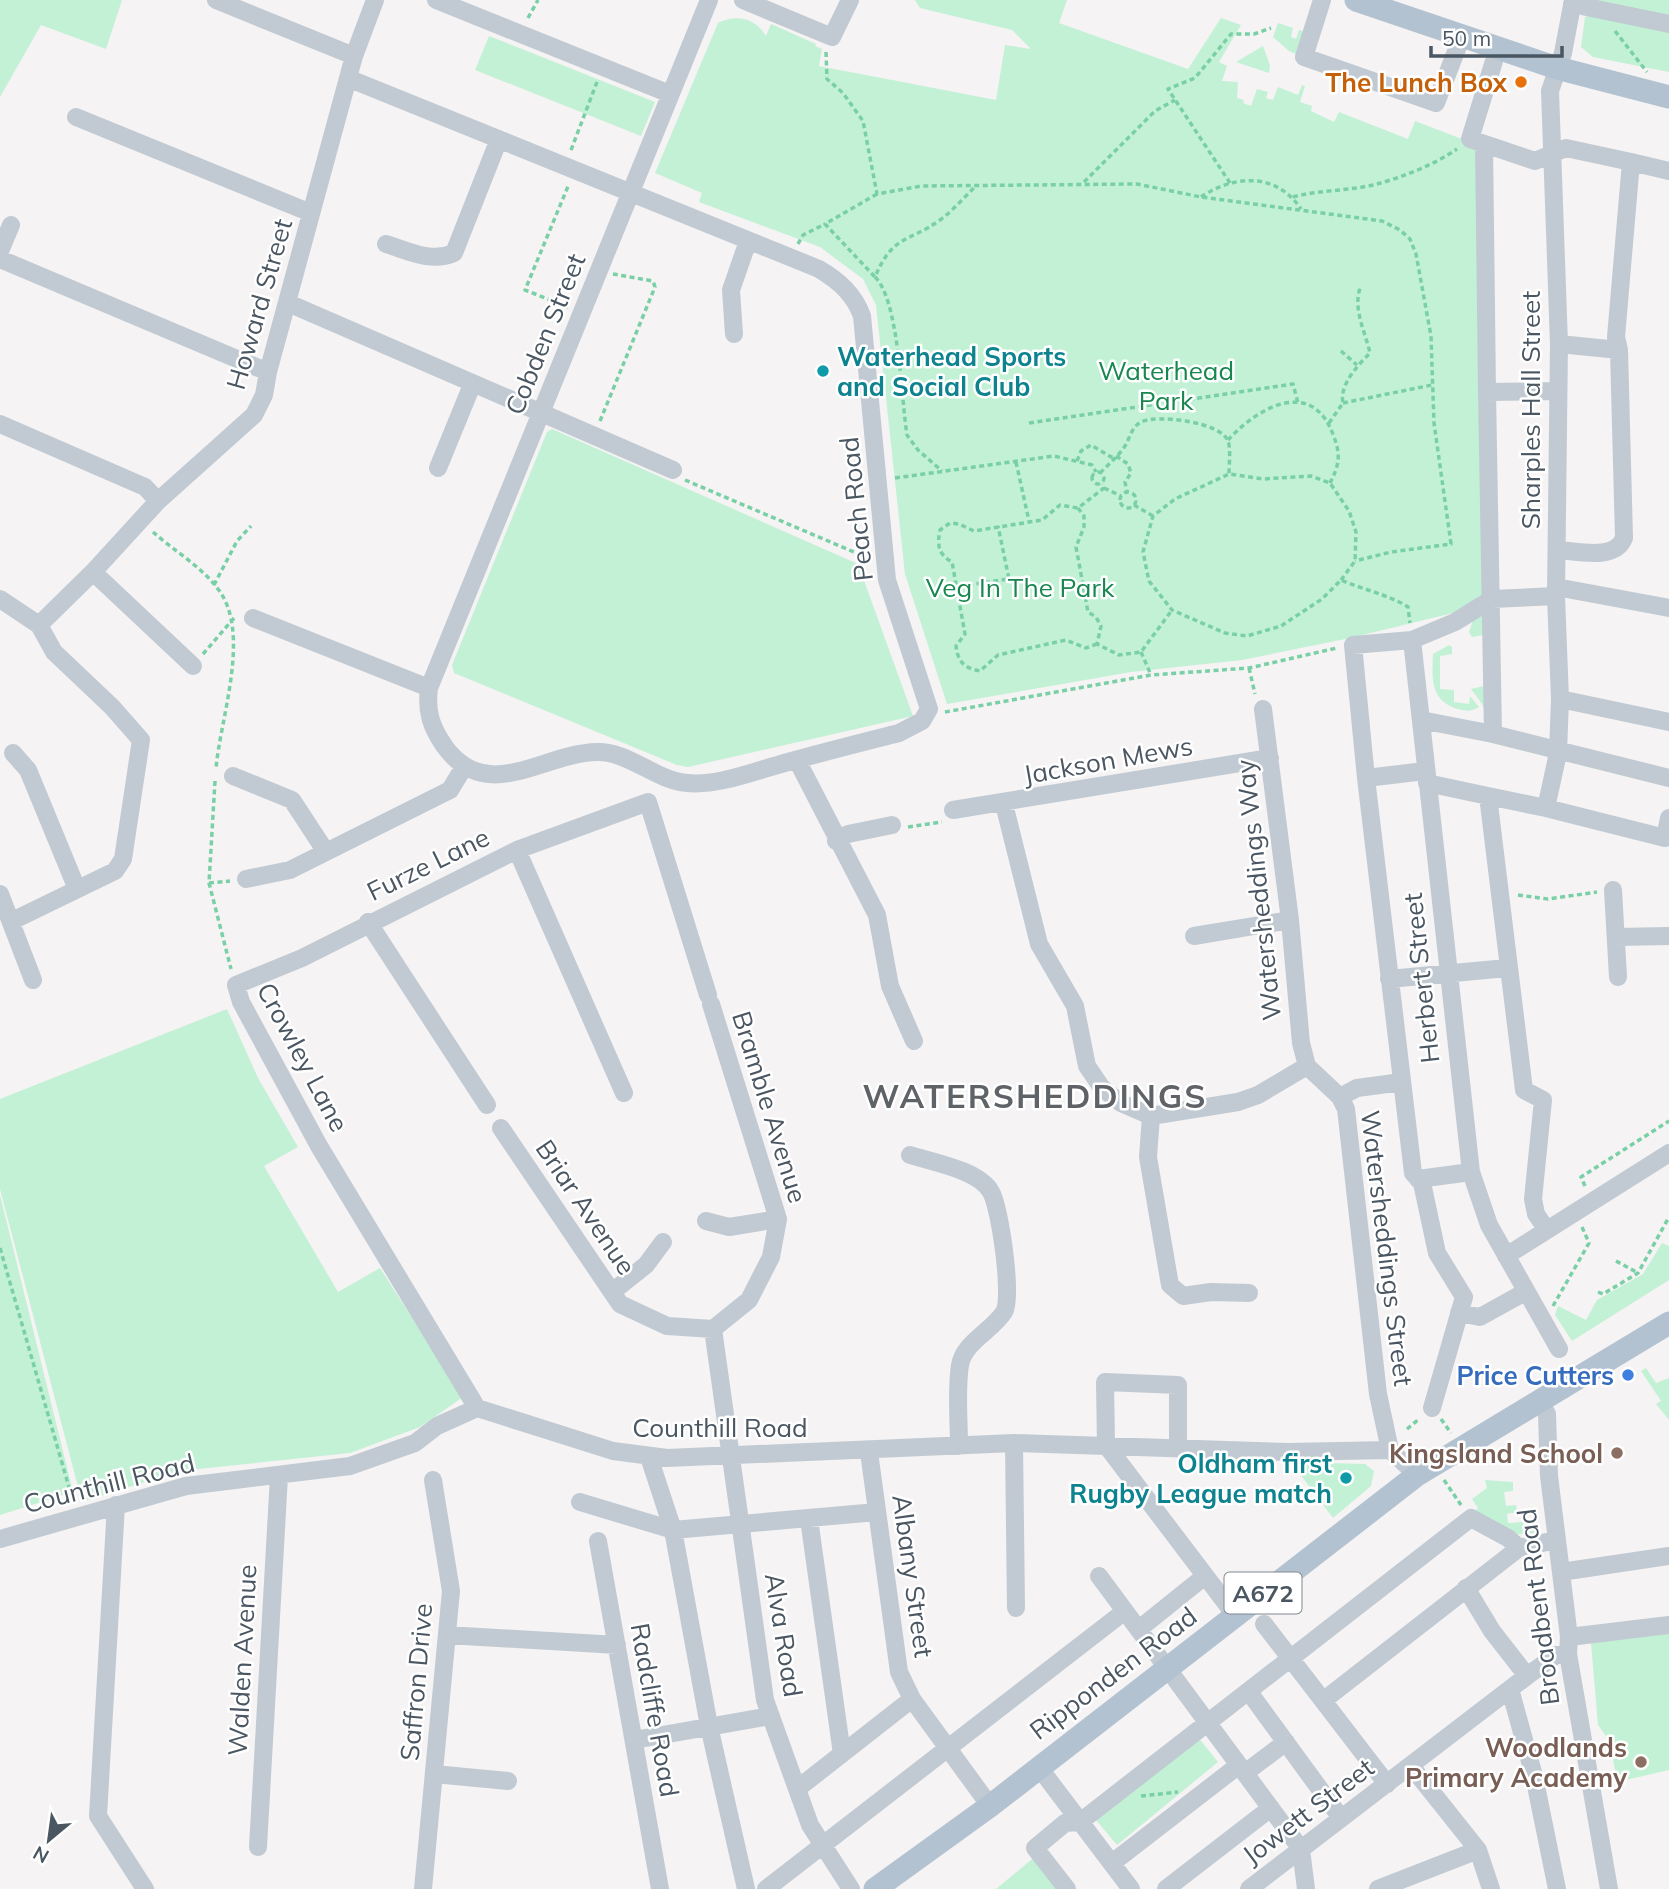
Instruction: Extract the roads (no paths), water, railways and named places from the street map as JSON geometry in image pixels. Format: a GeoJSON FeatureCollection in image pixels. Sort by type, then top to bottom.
{"type":"FeatureCollection","features":[{"type":"Feature","properties":{"kind":"main road"},"geometry":{"type":"LineString","coordinates":[[1356,0],[1557,68],[1669,97]]}},
{"type":"Feature","properties":{"kind":"main road","name":"Ripponden Road"},"geometry":{"type":"LineString","coordinates":[[882,1887],[1169,1669],[1417,1475],[1669,1323]]}},
{"type":"Feature","properties":{"kind":"street"},"geometry":{"type":"LineString","coordinates":[[216,0],[354,56]]}},
{"type":"Feature","properties":{"kind":"street","name":"Howard Street"},"geometry":{"type":"LineString","coordinates":[[39,625],[93,572],[158,500],[254,415],[264,395],[354,56],[375,0]]}},
{"type":"Feature","properties":{"kind":"street"},"geometry":{"type":"LineString","coordinates":[[436,0],[670,94]]}},
{"type":"Feature","properties":{"kind":"street","name":"Cobden Street"},"geometry":{"type":"LineString","coordinates":[[429,688],[709,0]]}},
{"type":"Feature","properties":{"kind":"street"},"geometry":{"type":"LineString","coordinates":[[743,0],[832,37],[850,0]]}},
{"type":"Feature","properties":{"kind":"street"},"geometry":{"type":"LineString","coordinates":[[1322,0],[1304,57],[1436,103],[1462,36]]}},
{"type":"Feature","properties":{"kind":"street"},"geometry":{"type":"LineString","coordinates":[[1572,2],[1669,24]]}},
{"type":"Feature","properties":{"kind":"street","name":"Sharples Hall Street"},"geometry":{"type":"LineString","coordinates":[[1546,807],[1558,752],[1560,699],[1556,591],[1559,344],[1550,91],[1563,53],[1572,2]]}},
{"type":"Feature","properties":{"kind":"street"},"geometry":{"type":"LineString","coordinates":[[1493,734],[1488,391],[1477,142],[1498,48]]}},
{"type":"Feature","properties":{"kind":"street","name":"Peach Road"},"geometry":{"type":"LineString","coordinates":[[350,79],[790,258],[835,279],[859,308],[879,481],[887,580],[929,709],[922,721],[899,733],[797,760]]}},
{"type":"Feature","properties":{"kind":"street"},"geometry":{"type":"LineString","coordinates":[[76,117],[312,213]]}},
{"type":"Feature","properties":{"kind":"street"},"geometry":{"type":"LineString","coordinates":[[386,244],[428,257],[443,258],[454,253],[499,139]]}},
{"type":"Feature","properties":{"kind":"street"},"geometry":{"type":"LineString","coordinates":[[1477,142],[1535,161],[1566,148],[1669,172]]}},
{"type":"Feature","properties":{"kind":"street"},"geometry":{"type":"LineString","coordinates":[[1557,550],[1612,552],[1620,548],[1624,538],[1619,350],[1616,337],[1631,162]]}},
{"type":"Feature","properties":{"kind":"street"},"geometry":{"type":"LineString","coordinates":[[0,251],[11,225]]}},
{"type":"Feature","properties":{"kind":"street"},"geometry":{"type":"LineString","coordinates":[[734,334],[732,289],[748,241]]}},
{"type":"Feature","properties":{"kind":"street"},"geometry":{"type":"LineString","coordinates":[[0,259],[268,372]]}},
{"type":"Feature","properties":{"kind":"street"},"geometry":{"type":"LineString","coordinates":[[288,303],[673,470]]}},
{"type":"Feature","properties":{"kind":"street"},"geometry":{"type":"LineString","coordinates":[[1559,344],[1619,350]]}},
{"type":"Feature","properties":{"kind":"street"},"geometry":{"type":"LineString","coordinates":[[438,468],[472,384]]}},
{"type":"Feature","properties":{"kind":"street"},"geometry":{"type":"LineString","coordinates":[[1488,391],[1558,391]]}},
{"type":"Feature","properties":{"kind":"street"},"geometry":{"type":"LineString","coordinates":[[0,424],[145,487],[158,500]]}},
{"type":"Feature","properties":{"kind":"street"},"geometry":{"type":"LineString","coordinates":[[93,572],[192,666]]}},
{"type":"Feature","properties":{"kind":"street"},"geometry":{"type":"LineString","coordinates":[[1432,1408],[1464,1297],[1437,1253],[1422,1183],[1413,1173],[1366,778],[1353,645],[1412,640],[1455,622],[1492,599],[1556,591],[1669,608]]}},
{"type":"Feature","properties":{"kind":"street"},"geometry":{"type":"LineString","coordinates":[[0,599],[39,625],[54,652],[112,707],[141,740],[123,859],[115,871],[12,921]]}},
{"type":"Feature","properties":{"kind":"street"},"geometry":{"type":"LineString","coordinates":[[253,618],[429,688],[427,709],[433,729],[464,767],[491,776],[598,752],[625,760],[659,777],[689,783],[722,779],[797,760],[836,841],[877,915],[890,986],[915,1041]]}},
{"type":"Feature","properties":{"kind":"street","name":"Herbert Street"},"geometry":{"type":"LineString","coordinates":[[1412,640],[1471,1172],[1489,1225],[1559,1349]]}},
{"type":"Feature","properties":{"kind":"street"},"geometry":{"type":"LineString","coordinates":[[1560,699],[1669,722]]}},
{"type":"Feature","properties":{"kind":"street","name":"Watersheddings Way"},"geometry":{"type":"LineString","coordinates":[[1262,709],[1290,920],[1301,1042],[1307,1066]]}},
{"type":"Feature","properties":{"kind":"street"},"geometry":{"type":"LineString","coordinates":[[1421,720],[1493,734],[1669,778]]}},
{"type":"Feature","properties":{"kind":"street"},"geometry":{"type":"LineString","coordinates":[[13,753],[29,770],[77,889]]}},
{"type":"Feature","properties":{"kind":"street","name":"Jackson Mews"},"geometry":{"type":"LineString","coordinates":[[953,810],[1004,804],[1270,758]]}},
{"type":"Feature","properties":{"kind":"street"},"geometry":{"type":"LineString","coordinates":[[246,879],[290,870],[450,790],[464,767]]}},
{"type":"Feature","properties":{"kind":"street"},"geometry":{"type":"LineString","coordinates":[[233,776],[292,800],[326,852]]}},
{"type":"Feature","properties":{"kind":"street"},"geometry":{"type":"LineString","coordinates":[[1366,778],[1426,777],[1488,796],[1546,807],[1665,838],[1669,818]]}},
{"type":"Feature","properties":{"kind":"street"},"geometry":{"type":"LineString","coordinates":[[1488,796],[1524,1090],[1543,1100],[1533,1199],[1536,1214],[1547,1230]]}},
{"type":"Feature","properties":{"kind":"street","name":"Furze Lane"},"geometry":{"type":"LineString","coordinates":[[236,985],[302,958],[368,922],[517,850],[648,802]]}},
{"type":"Feature","properties":{"kind":"street","name":"Bramble Avenue"},"geometry":{"type":"LineString","coordinates":[[648,802],[778,1219],[771,1257],[749,1300],[713,1329]]}},
{"type":"Feature","properties":{"kind":"street"},"geometry":{"type":"LineString","coordinates":[[1004,804],[1039,944],[1074,1006],[1087,1066],[1102,1088],[1121,1103],[1151,1116],[1238,1102],[1258,1095],[1307,1066]]}},
{"type":"Feature","properties":{"kind":"street"},"geometry":{"type":"LineString","coordinates":[[836,841],[848,834],[892,825]]}},
{"type":"Feature","properties":{"kind":"street"},"geometry":{"type":"LineString","coordinates":[[517,850],[624,1093]]}},
{"type":"Feature","properties":{"kind":"street"},"geometry":{"type":"LineString","coordinates":[[1613,890],[1618,977]]}},
{"type":"Feature","properties":{"kind":"street"},"geometry":{"type":"LineString","coordinates":[[0,894],[33,979]]}},
{"type":"Feature","properties":{"kind":"street"},"geometry":{"type":"LineString","coordinates":[[1194,936],[1290,920]]}},
{"type":"Feature","properties":{"kind":"street"},"geometry":{"type":"LineString","coordinates":[[368,922],[487,1105]]}},
{"type":"Feature","properties":{"kind":"street"},"geometry":{"type":"LineString","coordinates":[[1616,937],[1669,936]]}},
{"type":"Feature","properties":{"kind":"street"},"geometry":{"type":"LineString","coordinates":[[1390,979],[1507,968]]}},
{"type":"Feature","properties":{"kind":"street","name":"Crowley Lane"},"geometry":{"type":"LineString","coordinates":[[236,985],[241,1002],[319,1146],[477,1408]]}},
{"type":"Feature","properties":{"kind":"street","name":"Watersheddings Street"},"geometry":{"type":"LineString","coordinates":[[1307,1066],[1340,1097],[1346,1109],[1378,1394],[1390,1450]]}},
{"type":"Feature","properties":{"kind":"street"},"geometry":{"type":"LineString","coordinates":[[1340,1097],[1357,1088],[1402,1082]]}},
{"type":"Feature","properties":{"kind":"street"},"geometry":{"type":"LineString","coordinates":[[1151,1116],[1148,1157],[1170,1285],[1183,1296],[1210,1292],[1249,1293]]}},
{"type":"Feature","properties":{"kind":"street","name":"Briar Avenue"},"geometry":{"type":"LineString","coordinates":[[501,1128],[620,1304],[667,1326],[713,1329]]}},
{"type":"Feature","properties":{"kind":"street"},"geometry":{"type":"LineString","coordinates":[[1506,1256],[1669,1153]]}},
{"type":"Feature","properties":{"kind":"street"},"geometry":{"type":"LineString","coordinates":[[910,1155],[971,1174],[992,1192],[1009,1281],[1009,1302],[1004,1312],[991,1328],[971,1345],[960,1363],[959,1446]]}},
{"type":"Feature","properties":{"kind":"street"},"geometry":{"type":"LineString","coordinates":[[1418,1179],[1471,1172]]}},
{"type":"Feature","properties":{"kind":"street"},"geometry":{"type":"LineString","coordinates":[[706,1221],[729,1227],[778,1219]]}},
{"type":"Feature","properties":{"kind":"street"},"geometry":{"type":"LineString","coordinates":[[612,1292],[646,1265],[663,1242]]}},
{"type":"Feature","properties":{"kind":"street"},"geometry":{"type":"LineString","coordinates":[[1459,1313],[1480,1317],[1525,1292]]}},
{"type":"Feature","properties":{"kind":"street","name":"Alva Road"},"geometry":{"type":"LineString","coordinates":[[713,1329],[765,1700],[810,1825],[851,1889]]}},
{"type":"Feature","properties":{"kind":"street"},"geometry":{"type":"LineString","coordinates":[[1178,1448],[1178,1385],[1105,1382],[1106,1445],[1235,1615]]}},
{"type":"Feature","properties":{"kind":"street","name":"Broadbent Road"},"geometry":{"type":"LineString","coordinates":[[1540,1402],[1547,1414],[1549,1476],[1569,1646],[1609,1889]]}},
{"type":"Feature","properties":{"kind":"street","name":"Counthill Road"},"geometry":{"type":"LineString","coordinates":[[0,1539],[186,1486],[350,1466],[415,1443],[437,1426],[477,1408],[613,1451],[649,1457],[869,1452],[1014,1443],[1390,1450]]}},
{"type":"Feature","properties":{"kind":"street"},"geometry":{"type":"LineString","coordinates":[[1014,1443],[1016,1608]]}},
{"type":"Feature","properties":{"kind":"street"},"geometry":{"type":"LineString","coordinates":[[1390,1450],[1417,1475]]}},
{"type":"Feature","properties":{"kind":"street","name":"Albany Street"},"geometry":{"type":"LineString","coordinates":[[869,1452],[899,1672],[912,1699],[990,1806]]}},
{"type":"Feature","properties":{"kind":"street"},"geometry":{"type":"LineString","coordinates":[[649,1457],[673,1530],[709,1726],[746,1889]]}},
{"type":"Feature","properties":{"kind":"street","name":"Walden Avenue"},"geometry":{"type":"LineString","coordinates":[[258,1847],[279,1476]]}},
{"type":"Feature","properties":{"kind":"street","name":"Saffron Drive"},"geometry":{"type":"LineString","coordinates":[[423,1889],[451,1591],[433,1480]]}},
{"type":"Feature","properties":{"kind":"street"},"geometry":{"type":"LineString","coordinates":[[580,1502],[673,1530],[877,1513]]}},
{"type":"Feature","properties":{"kind":"street"},"geometry":{"type":"LineString","coordinates":[[116,1505],[97,1816],[145,1889]]}},
{"type":"Feature","properties":{"kind":"street"},"geometry":{"type":"LineString","coordinates":[[1067,1889],[1035,1848],[1065,1823],[1080,1822],[1471,1518],[1508,1538],[1519,1548]]}},
{"type":"Feature","properties":{"kind":"street"},"geometry":{"type":"LineString","coordinates":[[809,1519],[842,1754]]}},
{"type":"Feature","properties":{"kind":"street"},"geometry":{"type":"LineString","coordinates":[[1324,1700],[1519,1548],[1556,1540]]}},
{"type":"Feature","properties":{"kind":"street","name":"Radcliffe Road"},"geometry":{"type":"LineString","coordinates":[[598,1541],[660,1889]]}},
{"type":"Feature","properties":{"kind":"street"},"geometry":{"type":"LineString","coordinates":[[1561,1572],[1669,1556]]}},
{"type":"Feature","properties":{"kind":"street"},"geometry":{"type":"LineString","coordinates":[[1099,1576],[1301,1849],[1306,1889]]}},
{"type":"Feature","properties":{"kind":"street"},"geometry":{"type":"LineString","coordinates":[[1139,1629],[1205,1576]]}},
{"type":"Feature","properties":{"kind":"street"},"geometry":{"type":"LineString","coordinates":[[1466,1588],[1492,1631],[1527,1676]]}},
{"type":"Feature","properties":{"kind":"street"},"geometry":{"type":"LineString","coordinates":[[766,1889],[949,1750],[1125,1611]]}},
{"type":"Feature","properties":{"kind":"street"},"geometry":{"type":"LineString","coordinates":[[1264,1624],[1387,1784]]}},
{"type":"Feature","properties":{"kind":"street","name":"Jowett Street"},"geometry":{"type":"LineString","coordinates":[[1249,1889],[1569,1646],[1669,1625]]}},
{"type":"Feature","properties":{"kind":"street"},"geometry":{"type":"LineString","coordinates":[[447,1635],[617,1645]]}},
{"type":"Feature","properties":{"kind":"street"},"geometry":{"type":"LineString","coordinates":[[1510,1689],[1534,1776],[1557,1889]]}},
{"type":"Feature","properties":{"kind":"street"},"geometry":{"type":"LineString","coordinates":[[1249,1692],[1341,1818]]}},
{"type":"Feature","properties":{"kind":"street"},"geometry":{"type":"LineString","coordinates":[[797,1789],[912,1699]]}},
{"type":"Feature","properties":{"kind":"street"},"geometry":{"type":"LineString","coordinates":[[634,1740],[770,1716]]}},
{"type":"Feature","properties":{"kind":"street"},"geometry":{"type":"LineString","coordinates":[[1112,1863],[1196,1798],[1286,1742]]}},
{"type":"Feature","properties":{"kind":"street"},"geometry":{"type":"LineString","coordinates":[[1038,1766],[1131,1889]]}},
{"type":"Feature","properties":{"kind":"street"},"geometry":{"type":"LineString","coordinates":[[1410,1766],[1478,1850],[1491,1889]]}},
{"type":"Feature","properties":{"kind":"street"},"geometry":{"type":"LineString","coordinates":[[434,1774],[508,1781]]}},
{"type":"Feature","properties":{"kind":"street"},"geometry":{"type":"LineString","coordinates":[[1166,1889],[1271,1808]]}},
{"type":"Feature","properties":{"kind":"street"},"geometry":{"type":"LineString","coordinates":[[1378,1889],[1478,1850]]}},
{"type":"Feature","properties":{"kind":"place","name":"The Lunch Box"},"geometry":{"type":"Point","coordinates":[1521,82]}},
{"type":"Feature","properties":{"kind":"place","name":"Waterhead Sports and Social Club"},"geometry":{"type":"Point","coordinates":[823,371]}},
{"type":"Feature","properties":{"kind":"place","name":"Price Cutters"},"geometry":{"type":"Point","coordinates":[1628,1375]}},
{"type":"Feature","properties":{"kind":"place","name":"Kingsland School"},"geometry":{"type":"Point","coordinates":[1617,1453]}},
{"type":"Feature","properties":{"kind":"place","name":"Oldham first Rugby League match"},"geometry":{"type":"Point","coordinates":[1346,1478]}},
{"type":"Feature","properties":{"kind":"place","name":"Woodlands Primary Academy"},"geometry":{"type":"Point","coordinates":[1641,1762]}},
{"type":"Feature","properties":{"kind":"district","name":"WATERSHEDDINGS"},"geometry":{"type":"Point","coordinates":[1035,1095]}},
{"type":"Feature","properties":{"kind":"park label","name":"Waterhead Park"},"geometry":{"type":"Point","coordinates":[1166,385]}},
{"type":"Feature","properties":{"kind":"park label","name":"Veg In The Park"},"geometry":{"type":"Point","coordinates":[1020,587]}}]}
